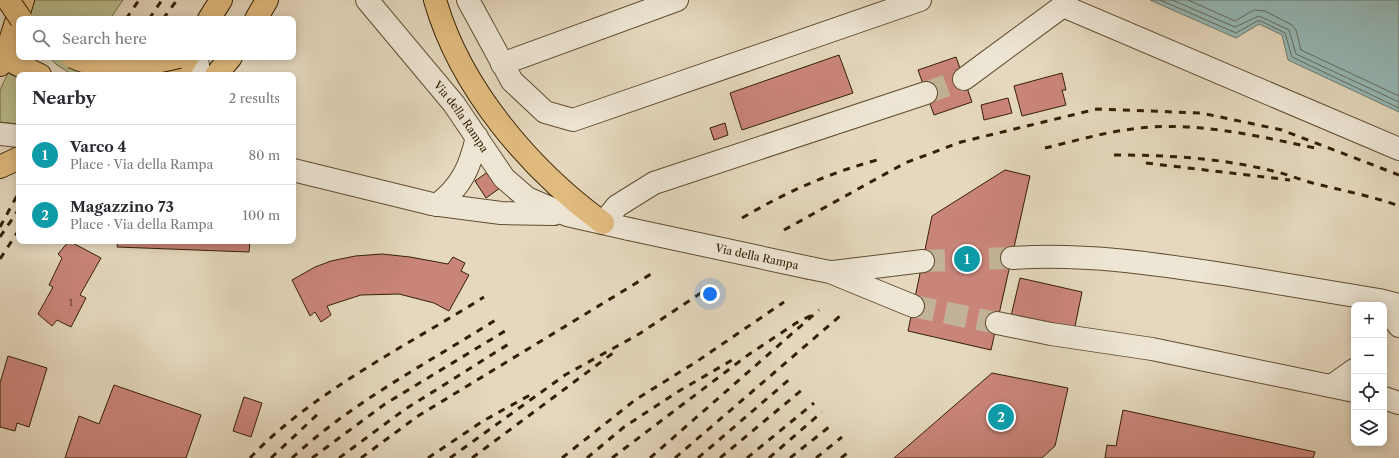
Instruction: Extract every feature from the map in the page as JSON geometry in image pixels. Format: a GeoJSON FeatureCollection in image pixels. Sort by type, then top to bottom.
{"type":"FeatureCollection","features":[{"type":"Feature","properties":{"kind":"main road"},"geometry":{"type":"LineString","coordinates":[[8,0],[19,16]]}},
{"type":"Feature","properties":{"kind":"main road"},"geometry":{"type":"LineString","coordinates":[[17,16],[23,0]]}},
{"type":"Feature","properties":{"kind":"main road"},"geometry":{"type":"LineString","coordinates":[[211,16],[220,0]]}},
{"type":"Feature","properties":{"kind":"main road"},"geometry":{"type":"LineString","coordinates":[[435,0],[452,46],[478,91],[525,154],[574,202],[603,223]]}},
{"type":"Feature","properties":{"kind":"main road"},"geometry":{"type":"LineString","coordinates":[[16,20],[2,59],[33,72]]}},
{"type":"Feature","properties":{"kind":"main road"},"geometry":{"type":"LineString","coordinates":[[79,60],[91,65],[123,68],[164,60]]}},
{"type":"Feature","properties":{"kind":"main road"},"geometry":{"type":"LineString","coordinates":[[179,72],[186,60]]}},
{"type":"Feature","properties":{"kind":"main road"},"geometry":{"type":"LineString","coordinates":[[218,72],[228,60]]}},
{"type":"Feature","properties":{"kind":"main road"},"geometry":{"type":"LineString","coordinates":[[0,167],[16,159]]}},
{"type":"Feature","properties":{"kind":"street","name":"Via della Rampa"},"geometry":{"type":"LineString","coordinates":[[367,0],[454,104],[504,178],[527,198],[567,215],[820,270],[913,306]]}},
{"type":"Feature","properties":{"kind":"street"},"geometry":{"type":"LineString","coordinates":[[468,0],[512,81],[545,112],[573,120],[920,0]]}},
{"type":"Feature","properties":{"kind":"street"},"geometry":{"type":"LineString","coordinates":[[502,64],[677,0]]}},
{"type":"Feature","properties":{"kind":"street"},"geometry":{"type":"LineString","coordinates":[[964,79],[1056,3],[1399,149]]}},
{"type":"Feature","properties":{"kind":"street"},"geometry":{"type":"LineString","coordinates":[[197,60],[199,72]]}},
{"type":"Feature","properties":{"kind":"street"},"geometry":{"type":"LineString","coordinates":[[603,223],[618,206],[654,183],[926,93]]}},
{"type":"Feature","properties":{"kind":"street"},"geometry":{"type":"LineString","coordinates":[[437,205],[451,194],[464,176],[472,159],[477,137]]}},
{"type":"Feature","properties":{"kind":"street","name":"Via della Rampa"},"geometry":{"type":"LineString","coordinates":[[296,171],[437,205],[501,213],[567,215]]}},
{"type":"Feature","properties":{"kind":"street"},"geometry":{"type":"LineString","coordinates":[[1012,258],[1047,255],[1098,257],[1189,269],[1374,302]]}},
{"type":"Feature","properties":{"kind":"street","name":"Via della Rampa"},"geometry":{"type":"LineString","coordinates":[[820,270],[923,261]]}},
{"type":"Feature","properties":{"kind":"street"},"geometry":{"type":"LineString","coordinates":[[1387,307],[1399,326]]}},
{"type":"Feature","properties":{"kind":"street"},"geometry":{"type":"LineString","coordinates":[[997,323],[1051,334],[1152,349],[1333,385],[1351,390]]}},
{"type":"Feature","properties":{"kind":"street"},"geometry":{"type":"LineString","coordinates":[[1333,385],[1351,372]]}},
{"type":"Feature","properties":{"kind":"street"},"geometry":{"type":"LineString","coordinates":[[1387,398],[1399,398]]}},
{"type":"Feature","properties":{"kind":"street"},"geometry":{"type":"LineString","coordinates":[[1387,399],[1399,403]]}},
{"type":"Feature","properties":{"kind":"green space"},"geometry":{"type":"Polygon","coordinates":[[[33,0],[123,0],[112,16],[30,16],[33,0]]]}},
{"type":"Feature","properties":{"kind":"green space"},"geometry":{"type":"Polygon","coordinates":[[[52,60],[83,60],[75,72],[68,72],[52,60]]]}},
{"type":"Feature","properties":{"kind":"green space"},"geometry":{"type":"Polygon","coordinates":[[[8,73],[16,77],[16,124],[0,122],[0,90],[8,73]]]}},
{"type":"Feature","properties":{"kind":"water"},"geometry":{"type":"Polygon","coordinates":[[[1150,0],[1399,0],[1399,112],[1288,60],[1282,35],[1259,24],[1236,38],[1150,0]]]}},
{"type":"Feature","properties":{"kind":"building"},"geometry":{"type":"Polygon","coordinates":[[[839,55],[853,93],[742,130],[730,93],[839,55]]]}},
{"type":"Feature","properties":{"kind":"building"},"geometry":{"type":"Polygon","coordinates":[[[956,57],[972,102],[934,115],[918,70],[956,57]]]}},
{"type":"Feature","properties":{"kind":"building"},"geometry":{"type":"Polygon","coordinates":[[[1062,73],[1066,90],[1062,90],[1066,105],[1022,116],[1014,86],[1062,73]]]}},
{"type":"Feature","properties":{"kind":"building"},"geometry":{"type":"Polygon","coordinates":[[[1008,98],[1012,113],[984,120],[981,105],[1008,98]]]}},
{"type":"Feature","properties":{"kind":"building"},"geometry":{"type":"Polygon","coordinates":[[[725,123],[728,135],[714,140],[710,128],[725,123]]]}},
{"type":"Feature","properties":{"kind":"building"},"geometry":{"type":"Polygon","coordinates":[[[1005,170],[1030,176],[991,350],[908,331],[932,216],[1005,170]]]}},
{"type":"Feature","properties":{"kind":"building"},"geometry":{"type":"Polygon","coordinates":[[[489,171],[500,188],[486,198],[475,181],[489,171]]]}},
{"type":"Feature","properties":{"kind":"building"},"geometry":{"type":"Polygon","coordinates":[[[66,244],[75,244],[101,258],[80,295],[86,298],[71,327],[57,320],[52,326],[38,314],[53,287],[49,285],[62,258],[58,254],[66,244]]]}},
{"type":"Feature","properties":{"kind":"building"},"geometry":{"type":"Polygon","coordinates":[[[118,244],[250,244],[249,252],[117,247],[118,244]]]}},
{"type":"Feature","properties":{"kind":"building"},"geometry":{"type":"Polygon","coordinates":[[[382,254],[410,257],[448,264],[453,257],[465,263],[461,271],[469,275],[449,311],[434,303],[399,294],[361,295],[327,306],[331,315],[321,322],[315,312],[310,316],[292,280],[315,267],[331,261],[355,256],[382,254]]]}},
{"type":"Feature","properties":{"kind":"building"},"geometry":{"type":"Polygon","coordinates":[[[1020,278],[1082,292],[1074,331],[1011,316],[1020,278]]]}},
{"type":"Feature","properties":{"kind":"building"},"geometry":{"type":"Polygon","coordinates":[[[8,356],[47,368],[29,427],[17,423],[15,431],[0,427],[0,383],[8,356]]]}},
{"type":"Feature","properties":{"kind":"building"},"geometry":{"type":"Polygon","coordinates":[[[992,373],[1068,388],[1055,446],[1042,458],[894,458],[992,373]]]}},
{"type":"Feature","properties":{"kind":"building"},"geometry":{"type":"Polygon","coordinates":[[[114,385],[201,415],[186,458],[65,458],[79,416],[99,424],[114,385]]]}},
{"type":"Feature","properties":{"kind":"building"},"geometry":{"type":"Polygon","coordinates":[[[244,397],[262,403],[251,437],[233,431],[244,397]]]}},
{"type":"Feature","properties":{"kind":"building"},"geometry":{"type":"Polygon","coordinates":[[[1123,410],[1315,452],[1313,458],[1105,458],[1107,445],[1116,446],[1123,410]]]}},
{"type":"Feature","properties":{"kind":"tunnel"},"geometry":{"type":"LineString","coordinates":[[926,93],[964,79]]}},
{"type":"Feature","properties":{"kind":"tunnel"},"geometry":{"type":"LineString","coordinates":[[923,261],[1012,258]]}},
{"type":"Feature","properties":{"kind":"tunnel"},"geometry":{"type":"LineString","coordinates":[[913,306],[997,323]]}},
{"type":"Feature","properties":{"kind":"railway"},"geometry":{"type":"LineString","coordinates":[[128,16],[139,0]]}},
{"type":"Feature","properties":{"kind":"railway"},"geometry":{"type":"LineString","coordinates":[[151,16],[162,0]]}},
{"type":"Feature","properties":{"kind":"railway"},"geometry":{"type":"LineString","coordinates":[[165,16],[177,0]]}},
{"type":"Feature","properties":{"kind":"railway"},"geometry":{"type":"LineString","coordinates":[[784,230],[905,163],[961,142],[1097,109],[1201,113],[1282,130],[1399,175]]}},
{"type":"Feature","properties":{"kind":"railway"},"geometry":{"type":"LineString","coordinates":[[1045,148],[1125,130],[1174,126],[1223,130],[1320,149]]}},
{"type":"Feature","properties":{"kind":"railway"},"geometry":{"type":"LineString","coordinates":[[1114,155],[1194,158],[1233,163],[1279,172],[1311,183],[1368,196],[1399,206]]}},
{"type":"Feature","properties":{"kind":"railway"},"geometry":{"type":"LineString","coordinates":[[742,218],[792,191],[844,170],[881,159]]}},
{"type":"Feature","properties":{"kind":"railway"},"geometry":{"type":"LineString","coordinates":[[1146,163],[1290,180]]}},
{"type":"Feature","properties":{"kind":"railway"},"geometry":{"type":"LineString","coordinates":[[0,227],[16,198]]}},
{"type":"Feature","properties":{"kind":"railway"},"geometry":{"type":"LineString","coordinates":[[0,237],[16,213]]}},
{"type":"Feature","properties":{"kind":"railway"},"geometry":{"type":"LineString","coordinates":[[0,259],[16,235]]}},
{"type":"Feature","properties":{"kind":"railway"},"geometry":{"type":"LineString","coordinates":[[361,458],[418,416],[651,274]]}},
{"type":"Feature","properties":{"kind":"railway"},"geometry":{"type":"LineString","coordinates":[[450,458],[565,375],[639,334],[713,285]]}},
{"type":"Feature","properties":{"kind":"railway"},"geometry":{"type":"LineString","coordinates":[[250,458],[274,434],[331,391],[361,371],[484,297]]}},
{"type":"Feature","properties":{"kind":"railway"},"geometry":{"type":"LineString","coordinates":[[562,458],[635,400],[696,362],[784,302]]}},
{"type":"Feature","properties":{"kind":"railway"},"geometry":{"type":"LineString","coordinates":[[650,458],[819,310]]}},
{"type":"Feature","properties":{"kind":"railway"},"geometry":{"type":"LineString","coordinates":[[612,458],[748,355],[796,323],[814,314]]}},
{"type":"Feature","properties":{"kind":"railway"},"geometry":{"type":"LineString","coordinates":[[675,458],[840,316]]}},
{"type":"Feature","properties":{"kind":"railway"},"geometry":{"type":"LineString","coordinates":[[292,458],[315,438],[365,401],[497,319]]}},
{"type":"Feature","properties":{"kind":"railway"},"geometry":{"type":"LineString","coordinates":[[312,458],[385,404],[505,331]]}},
{"type":"Feature","properties":{"kind":"railway"},"geometry":{"type":"LineString","coordinates":[[339,458],[404,410],[512,342]]}},
{"type":"Feature","properties":{"kind":"railway"},"geometry":{"type":"LineString","coordinates":[[472,458],[613,353]]}},
{"type":"Feature","properties":{"kind":"railway"},"geometry":{"type":"LineString","coordinates":[[587,458],[624,427],[679,391],[734,359]]}},
{"type":"Feature","properties":{"kind":"railway"},"geometry":{"type":"LineString","coordinates":[[698,458],[791,378]]}},
{"type":"Feature","properties":{"kind":"railway"},"geometry":{"type":"LineString","coordinates":[[720,458],[803,389]]}},
{"type":"Feature","properties":{"kind":"railway"},"geometry":{"type":"LineString","coordinates":[[428,458],[483,421],[530,395]]}},
{"type":"Feature","properties":{"kind":"railway"},"geometry":{"type":"LineString","coordinates":[[747,458],[814,403]]}},
{"type":"Feature","properties":{"kind":"railway"},"geometry":{"type":"LineString","coordinates":[[769,458],[822,412]]}},
{"type":"Feature","properties":{"kind":"railway"},"geometry":{"type":"LineString","coordinates":[[271,458],[319,413]]}},
{"type":"Feature","properties":{"kind":"railway"},"geometry":{"type":"LineString","coordinates":[[790,458],[829,427]]}},
{"type":"Feature","properties":{"kind":"railway"},"geometry":{"type":"LineString","coordinates":[[816,458],[842,437]]}},
{"type":"Feature","properties":{"kind":"railway"},"geometry":{"type":"LineString","coordinates":[[841,458],[850,451]]}},
{"type":"Feature","properties":{"kind":"place","name":"Varco 4"},"geometry":{"type":"Point","coordinates":[967,259]}},
{"type":"Feature","properties":{"kind":"place","name":"Magazzino 73"},"geometry":{"type":"Point","coordinates":[1001,417]}}]}
